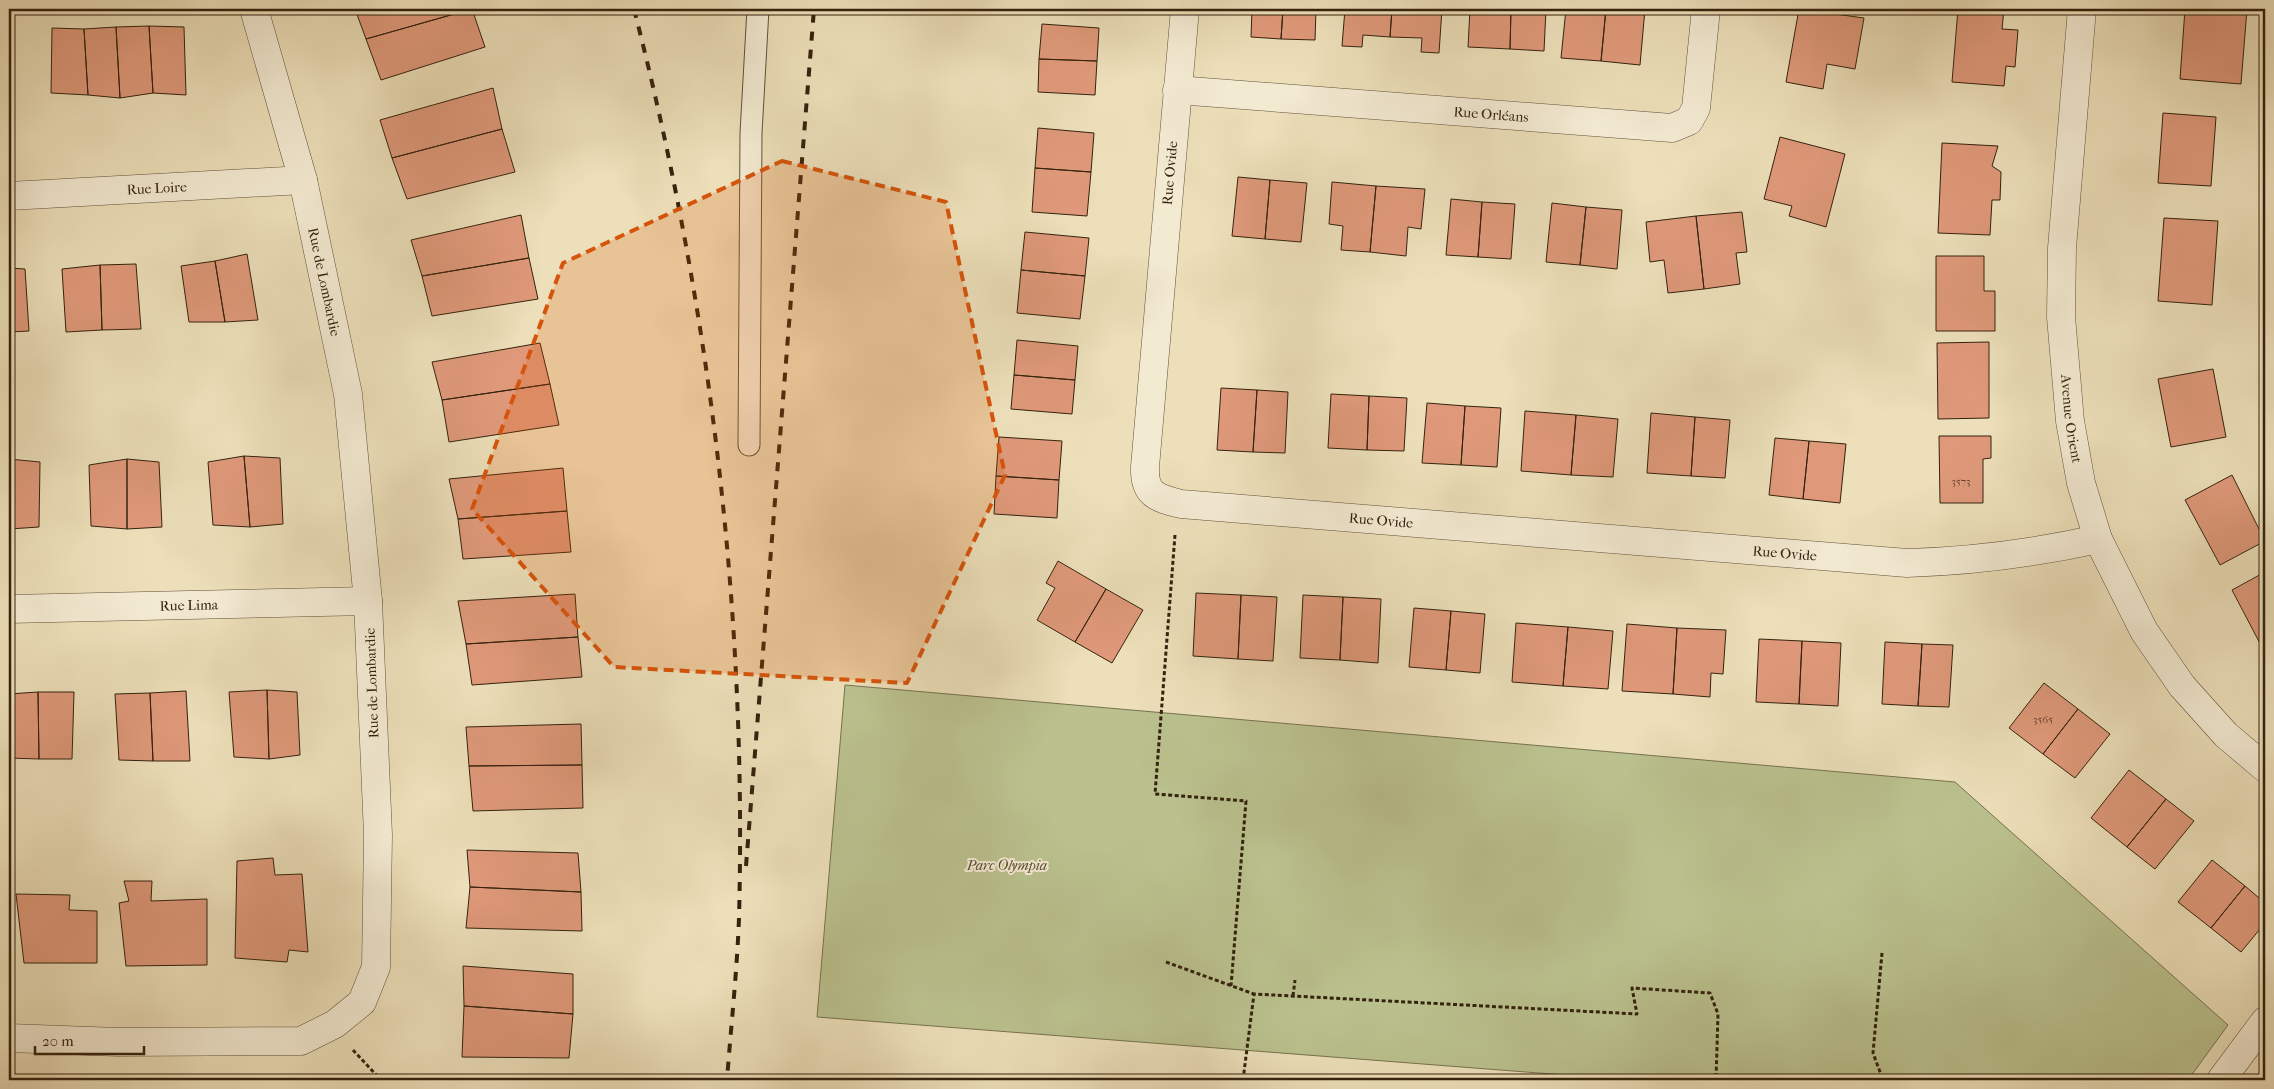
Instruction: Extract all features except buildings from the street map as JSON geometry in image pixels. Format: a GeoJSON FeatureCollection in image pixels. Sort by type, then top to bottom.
{"type":"FeatureCollection","features":[{"type":"Feature","properties":{"kind":"street","name":"Rue de Lombardie"},"geometry":{"type":"LineString","coordinates":[[9,1038],[118,1042],[301,1041],[335,1024],[362,1002],[376,967],[378,835],[368,602],[348,394],[303,180],[254,9]]}},
{"type":"Feature","properties":{"kind":"street","name":"Rue Ovide"},"geometry":{"type":"LineString","coordinates":[[1185,9],[1145,472],[1146,486],[1158,497],[1181,504],[1908,563],[1947,562],[2008,555],[2098,539]]}},
{"type":"Feature","properties":{"kind":"street","name":"Rue Orléans"},"geometry":{"type":"LineString","coordinates":[[1177,90],[1672,128],[1689,121],[1696,108],[1706,9]]}},
{"type":"Feature","properties":{"kind":"street","name":"Avenue Orient"},"geometry":{"type":"LineString","coordinates":[[2082,9],[2062,248],[2061,317],[2070,421],[2082,483],[2098,539],[2144,631],[2182,686],[2226,735],[2265,768]]}},
{"type":"Feature","properties":{"kind":"street","name":"Rue Loire"},"geometry":{"type":"LineString","coordinates":[[9,196],[303,180]]}},
{"type":"Feature","properties":{"kind":"street","name":"Rue Lima"},"geometry":{"type":"LineString","coordinates":[[9,609],[368,602]]}},
{"type":"Feature","properties":{"kind":"street"},"geometry":{"type":"LineString","coordinates":[[2221,1080],[2265,1021]]}},
{"type":"Feature","properties":{"kind":"lane"},"geometry":{"type":"LineString","coordinates":[[749,445],[751,133],[758,9]]}},
{"type":"Feature","properties":{"kind":"path"},"geometry":{"type":"LineString","coordinates":[[1175,531],[1155,794],[1246,801],[1231,986]]}},
{"type":"Feature","properties":{"kind":"path"},"geometry":{"type":"LineString","coordinates":[[1882,953],[1873,1053],[1883,1080]]}},
{"type":"Feature","properties":{"kind":"path"},"geometry":{"type":"LineString","coordinates":[[1166,962],[1254,994],[1638,1014],[1632,988],[1710,993],[1718,1014],[1716,1080]]}},
{"type":"Feature","properties":{"kind":"path"},"geometry":{"type":"LineString","coordinates":[[1294,980],[1294,996]]}},
{"type":"Feature","properties":{"kind":"path"},"geometry":{"type":"LineString","coordinates":[[1243,1080],[1254,994]]}},
{"type":"Feature","properties":{"kind":"path"},"geometry":{"type":"LineString","coordinates":[[359,1058],[380,1080]]}},
{"type":"Feature","properties":{"kind":"highlighted area"},"geometry":{"type":"Polygon","coordinates":[[[782,161],[946,202],[1005,475],[907,683],[614,667],[472,509],[563,263],[782,161]]]}},
{"type":"Feature","properties":{"kind":"green space","name":"Parc Olympia"},"geometry":{"type":"Polygon","coordinates":[[[845,685],[1955,782],[2228,1025],[2188,1080],[1629,1080],[817,1017],[845,685]]]}},
{"type":"Feature","properties":{"kind":"railway"},"geometry":{"type":"LineString","coordinates":[[634,9],[661,120],[684,233],[703,346],[718,459],[729,574],[737,688],[740,803],[739,918],[727,1080]]}},
{"type":"Feature","properties":{"kind":"railway"},"geometry":{"type":"LineString","coordinates":[[746,866],[814,9]]}}]}
